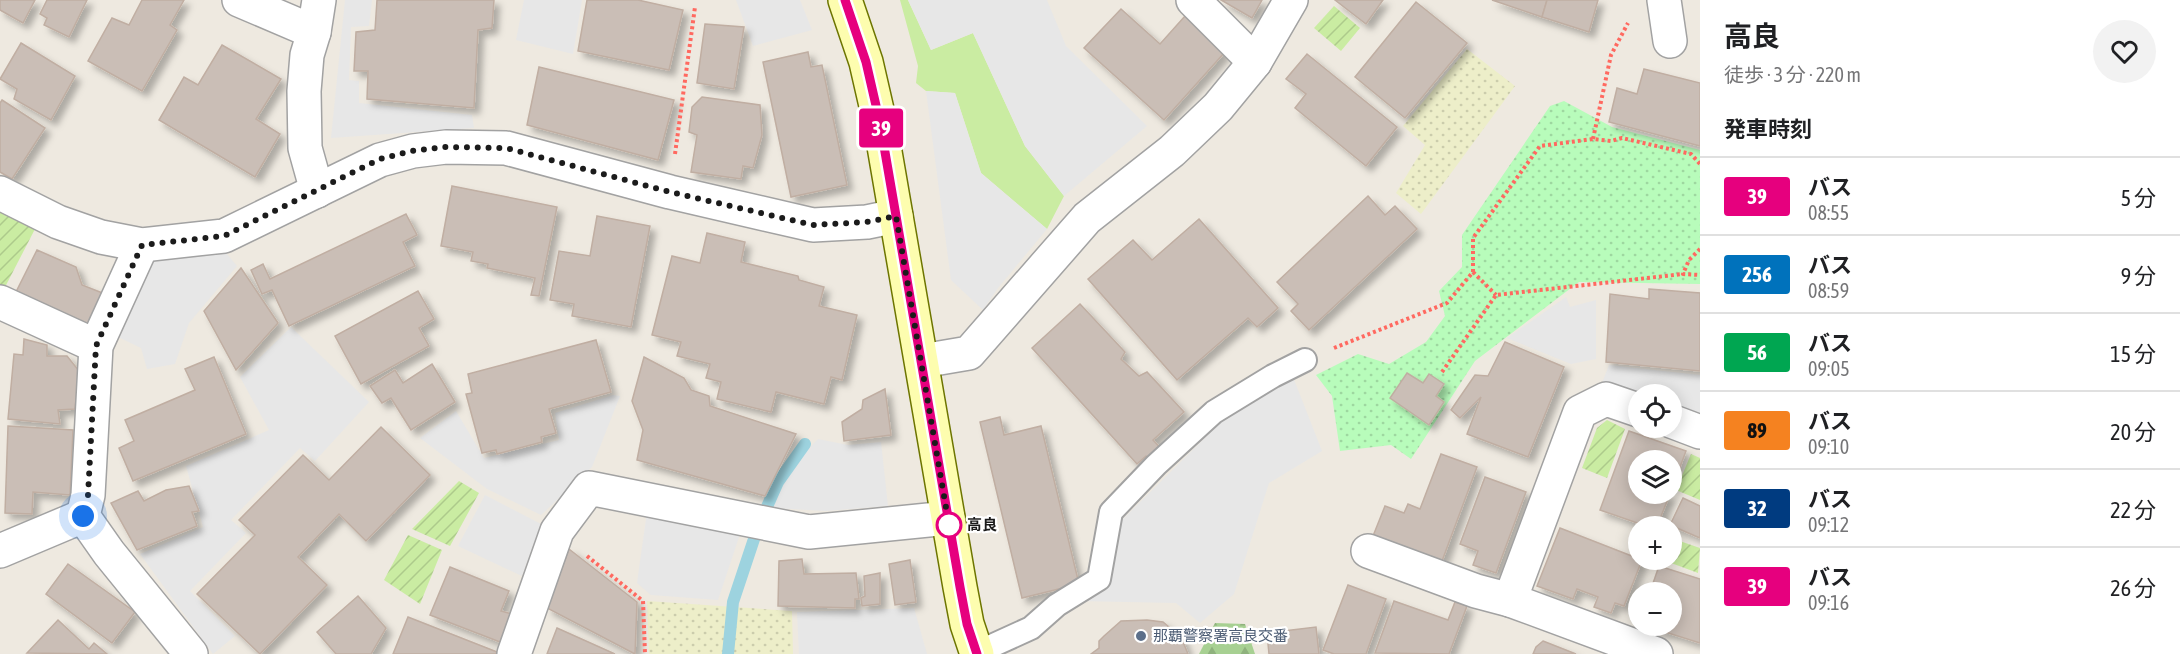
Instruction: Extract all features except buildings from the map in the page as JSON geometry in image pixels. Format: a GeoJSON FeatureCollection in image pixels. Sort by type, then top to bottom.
{"type":"FeatureCollection","features":[{"type":"Feature","properties":{"kind":"main road"},"geometry":{"type":"LineString","coordinates":[[845,0],[871,82],[880,123],[967,624],[976,653]]}},
{"type":"Feature","properties":{"kind":"street"},"geometry":{"type":"LineString","coordinates":[[239,0],[314,32]]}},
{"type":"Feature","properties":{"kind":"street"},"geometry":{"type":"LineString","coordinates":[[316,190],[305,148],[304,91],[306,55],[314,32],[319,0]]}},
{"type":"Feature","properties":{"kind":"street"},"geometry":{"type":"LineString","coordinates":[[1193,0],[1255,62]]}},
{"type":"Feature","properties":{"kind":"street"},"geometry":{"type":"LineString","coordinates":[[922,362],[969,353],[1087,218],[1172,151],[1218,107],[1255,62],[1291,0]]}},
{"type":"Feature","properties":{"kind":"street"},"geometry":{"type":"LineString","coordinates":[[1664,0],[1670,41]]}},
{"type":"Feature","properties":{"kind":"street"},"geometry":{"type":"LineString","coordinates":[[0,194],[58,222],[100,237],[142,245],[224,236],[380,159],[412,151],[446,147],[506,148],[670,192],[813,225],[867,222],[896,216]]}},
{"type":"Feature","properties":{"kind":"street"},"geometry":{"type":"LineString","coordinates":[[142,245],[96,346],[88,495],[83,516],[191,654]]}},
{"type":"Feature","properties":{"kind":"street"},"geometry":{"type":"LineString","coordinates":[[0,302],[96,346]]}},
{"type":"Feature","properties":{"kind":"street"},"geometry":{"type":"LineString","coordinates":[[1510,600],[1580,412],[1606,399],[1628,407]]}},
{"type":"Feature","properties":{"kind":"street"},"geometry":{"type":"LineString","coordinates":[[1682,425],[1700,432]]}},
{"type":"Feature","properties":{"kind":"street"},"geometry":{"type":"LineString","coordinates":[[514,654],[557,531],[589,489],[809,532],[948,518]]}},
{"type":"Feature","properties":{"kind":"street"},"geometry":{"type":"LineString","coordinates":[[0,551],[83,516]]}},
{"type":"Feature","properties":{"kind":"street"},"geometry":{"type":"LineString","coordinates":[[1368,551],[1656,654]]}},
{"type":"Feature","properties":{"kind":"lane"},"geometry":{"type":"LineString","coordinates":[[976,653],[1031,628],[1057,605],[1099,579],[1110,512],[1156,465],[1214,412],[1273,376],[1305,360]]}},
{"type":"Feature","properties":{"kind":"path"},"geometry":{"type":"LineString","coordinates":[[670,192],[695,6]]}},
{"type":"Feature","properties":{"kind":"path"},"geometry":{"type":"LineString","coordinates":[[1593,139],[1611,55],[1630,18]]}},
{"type":"Feature","properties":{"kind":"path"},"geometry":{"type":"LineString","coordinates":[[1305,360],[1447,303],[1473,272],[1473,238],[1540,146],[1593,139],[1611,141],[1622,138],[1691,154],[1700,164]]}},
{"type":"Feature","properties":{"kind":"path"},"geometry":{"type":"LineString","coordinates":[[1683,274],[1689,260],[1700,249]]}},
{"type":"Feature","properties":{"kind":"path"},"geometry":{"type":"LineString","coordinates":[[1473,272],[1496,295]]}},
{"type":"Feature","properties":{"kind":"path"},"geometry":{"type":"LineString","coordinates":[[1442,372],[1496,295],[1700,274]]}},
{"type":"Feature","properties":{"kind":"path"},"geometry":{"type":"LineString","coordinates":[[557,531],[643,601],[645,654]]}},
{"type":"Feature","properties":{"kind":"green space"},"geometry":{"type":"Polygon","coordinates":[[[900,0],[908,0],[931,50],[973,33],[1025,146],[1064,196],[1047,229],[981,173],[955,93],[926,91],[916,83],[918,66],[900,0]]]}},
{"type":"Feature","properties":{"kind":"green space"},"geometry":{"type":"Polygon","coordinates":[[[1334,6],[1360,28],[1341,51],[1314,28],[1334,6]]]}},
{"type":"Feature","properties":{"kind":"green space"},"geometry":{"type":"Polygon","coordinates":[[[1467,49],[1515,86],[1421,214],[1396,193],[1425,145],[1403,126],[1467,49]]]}},
{"type":"Feature","properties":{"kind":"green space"},"geometry":{"type":"Polygon","coordinates":[[[1564,101],[1612,127],[1700,150],[1700,284],[1579,282],[1475,361],[1411,459],[1391,445],[1340,451],[1332,396],[1316,375],[1358,354],[1389,364],[1426,342],[1445,316],[1439,291],[1462,267],[1462,235],[1550,106],[1564,101]]]}},
{"type":"Feature","properties":{"kind":"green space"},"geometry":{"type":"Polygon","coordinates":[[[0,210],[35,229],[3,291],[0,289],[0,210]]]}},
{"type":"Feature","properties":{"kind":"green space"},"geometry":{"type":"Polygon","coordinates":[[[1607,420],[1625,429],[1607,478],[1582,468],[1597,428],[1607,420]]]}},
{"type":"Feature","properties":{"kind":"green space"},"geometry":{"type":"Polygon","coordinates":[[[1691,454],[1700,458],[1700,500],[1682,492],[1682,476],[1691,454]]]}},
{"type":"Feature","properties":{"kind":"green space"},"geometry":{"type":"Polygon","coordinates":[[[459,481],[479,493],[450,546],[412,529],[459,481]]]}},
{"type":"Feature","properties":{"kind":"green space"},"geometry":{"type":"Polygon","coordinates":[[[408,535],[442,550],[420,604],[384,580],[408,535]]]}},
{"type":"Feature","properties":{"kind":"green space"},"geometry":{"type":"Polygon","coordinates":[[[1682,542],[1700,548],[1698,573],[1682,567],[1682,542]]]}},
{"type":"Feature","properties":{"kind":"green space"},"geometry":{"type":"Polygon","coordinates":[[[647,601],[792,611],[793,654],[649,654],[647,601]]]}},
{"type":"Feature","properties":{"kind":"green space"},"geometry":{"type":"Polygon","coordinates":[[[1215,623],[1245,624],[1255,654],[1199,654],[1215,623]]]}},
{"type":"Feature","properties":{"kind":"shaded area"},"geometry":{"type":"Polygon","coordinates":[[[345,0],[372,0],[369,26],[351,27],[349,80],[359,81],[359,103],[472,115],[474,128],[331,138],[345,0]]]}},
{"type":"Feature","properties":{"kind":"shaded area"},"geometry":{"type":"Polygon","coordinates":[[[524,0],[582,0],[573,54],[516,40],[524,0]]]}},
{"type":"Feature","properties":{"kind":"shaded area"},"geometry":{"type":"Polygon","coordinates":[[[736,0],[800,0],[812,30],[753,46],[736,0]]]}},
{"type":"Feature","properties":{"kind":"shaded area"},"geometry":{"type":"Polygon","coordinates":[[[908,0],[1047,0],[1066,46],[1147,126],[1064,196],[1025,146],[973,33],[931,50],[908,0]]]}},
{"type":"Feature","properties":{"kind":"shaded area"},"geometry":{"type":"Polygon","coordinates":[[[926,91],[955,93],[981,173],[1047,229],[998,288],[983,310],[951,280],[926,91]]]}},
{"type":"Feature","properties":{"kind":"shaded area"},"geometry":{"type":"Polygon","coordinates":[[[226,253],[237,266],[189,323],[175,364],[147,369],[141,348],[118,337],[150,261],[226,253]]]}},
{"type":"Feature","properties":{"kind":"shaded area"},"geometry":{"type":"Polygon","coordinates":[[[1566,297],[1570,307],[1596,300],[1596,359],[1571,364],[1507,338],[1566,297]]]}},
{"type":"Feature","properties":{"kind":"shaded area"},"geometry":{"type":"Polygon","coordinates":[[[291,327],[369,402],[315,461],[300,448],[231,520],[246,533],[190,591],[235,636],[213,654],[140,554],[203,527],[186,466],[269,430],[240,377],[291,327]]]}},
{"type":"Feature","properties":{"kind":"shaded area"},"geometry":{"type":"Polygon","coordinates":[[[1609,365],[1700,375],[1700,413],[1682,407],[1682,384],[1628,384],[1628,391],[1602,383],[1609,365]]]}},
{"type":"Feature","properties":{"kind":"shaded area"},"geometry":{"type":"Polygon","coordinates":[[[1293,377],[1322,451],[1269,483],[1234,594],[1200,623],[1176,603],[1077,601],[1120,522],[1225,418],[1293,377]]]}},
{"type":"Feature","properties":{"kind":"shaded area"},"geometry":{"type":"Polygon","coordinates":[[[613,395],[620,396],[592,467],[541,515],[487,489],[420,438],[456,411],[484,458],[559,440],[555,413],[613,395]]]}},
{"type":"Feature","properties":{"kind":"shaded area"},"geometry":{"type":"Polygon","coordinates":[[[818,439],[848,445],[881,442],[888,506],[826,511],[772,508],[785,478],[818,439]]]}},
{"type":"Feature","properties":{"kind":"shaded area"},"geometry":{"type":"Polygon","coordinates":[[[485,495],[541,524],[522,576],[458,546],[485,495]]]}},
{"type":"Feature","properties":{"kind":"shaded area"},"geometry":{"type":"Polygon","coordinates":[[[647,512],[740,534],[718,600],[651,595],[637,583],[647,512]]]}},
{"type":"Feature","properties":{"kind":"shaded area"},"geometry":{"type":"Polygon","coordinates":[[[914,608],[927,654],[799,654],[797,612],[914,608]]]}},
{"type":"Feature","properties":{"kind":"waterway"},"geometry":{"type":"LineString","coordinates":[[766,509],[778,482],[805,444]]}},
{"type":"Feature","properties":{"kind":"waterway"},"geometry":{"type":"LineString","coordinates":[[728,654],[733,602],[757,530]]}},
{"type":"Feature","properties":{"kind":"bus line","name":"39"},"geometry":{"type":"LineString","coordinates":[[845,0],[866,62],[880,123],[960,587],[967,624],[977,654]]}},
{"type":"Feature","properties":{"kind":"place","name":"高良"},"geometry":{"type":"Point","coordinates":[949,525]}},
{"type":"Feature","properties":{"kind":"place","name":"那覇警察署高良交番"},"geometry":{"type":"Point","coordinates":[1141,636]}},
{"type":"Feature","properties":{"kind":"route"},"geometry":{"type":"LineString","coordinates":[[83,516],[88,495],[96,346],[142,245],[224,236],[380,159],[412,151],[446,147],[506,148],[670,192],[813,225],[867,222],[896,216],[949,525]]}}]}
